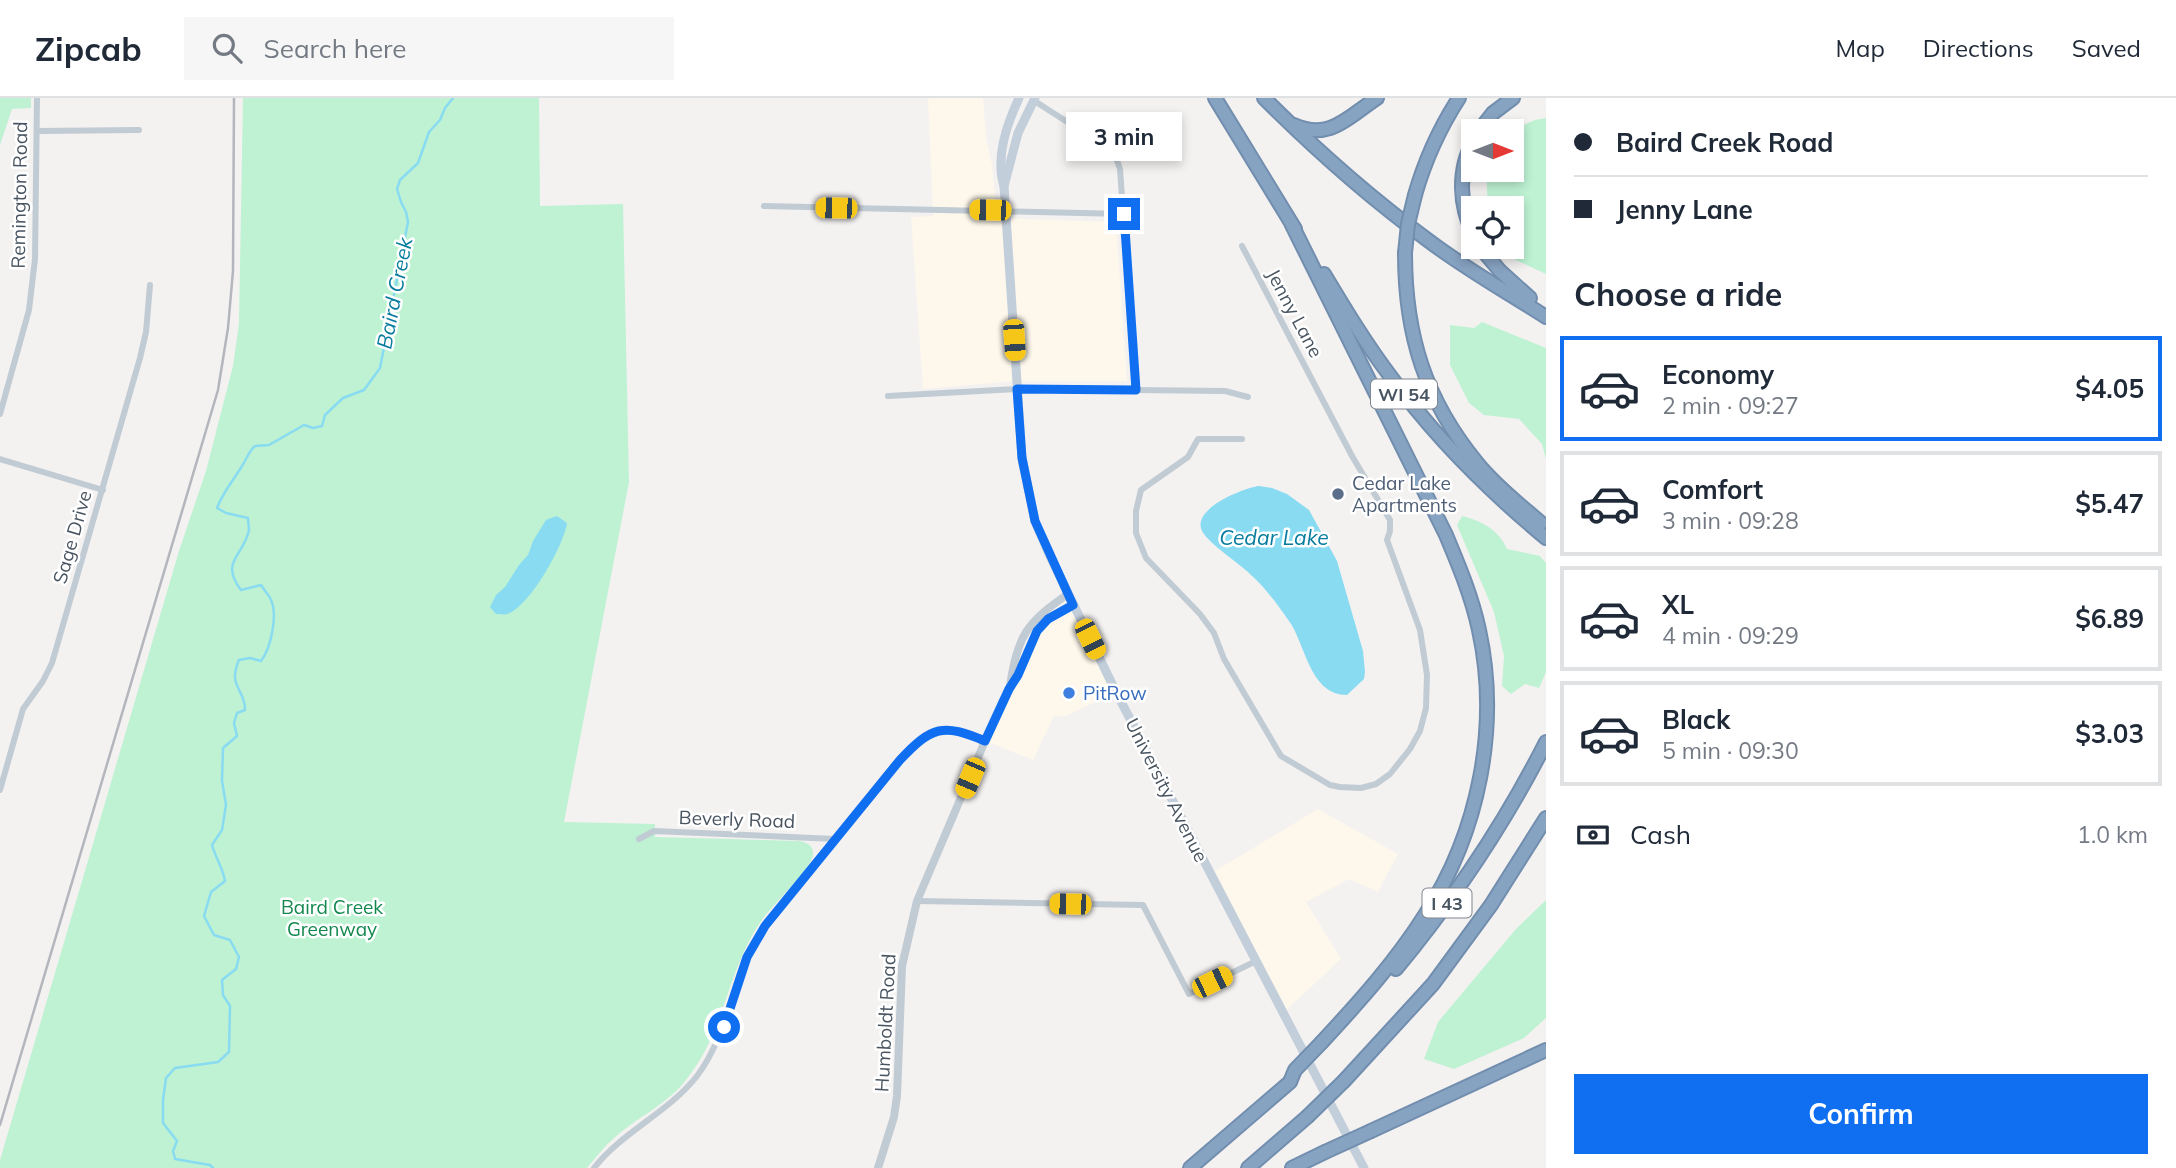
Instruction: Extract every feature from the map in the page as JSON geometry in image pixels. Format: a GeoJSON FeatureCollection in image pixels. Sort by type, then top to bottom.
{"type":"FeatureCollection","features":[{"type":"Feature","properties":{"kind":"highway","name":"WI 54"},"geometry":{"type":"LineString","coordinates":[[1215,98],[1292,225],[1390,376],[1473,472],[1508,507],[1546,538]]}},
{"type":"Feature","properties":{"kind":"highway"},"geometry":{"type":"LineString","coordinates":[[1264,98],[1340,172],[1432,243],[1546,315]]}},
{"type":"Feature","properties":{"kind":"highway"},"geometry":{"type":"LineString","coordinates":[[1287,122],[1306,130],[1326,131],[1377,98]]}},
{"type":"Feature","properties":{"kind":"highway"},"geometry":{"type":"LineString","coordinates":[[1459,98],[1428,153],[1408,224],[1405,253],[1406,296],[1412,331],[1419,358],[1438,405],[1478,465],[1546,528]]}},
{"type":"Feature","properties":{"kind":"highway"},"geometry":{"type":"LineString","coordinates":[[1488,119],[1513,98]]}},
{"type":"Feature","properties":{"kind":"highway"},"geometry":{"type":"LineString","coordinates":[[1292,225],[1446,535],[1466,582],[1480,631],[1487,699],[1479,786],[1453,865],[1409,938],[1323,1045]]}},
{"type":"Feature","properties":{"kind":"highway"},"geometry":{"type":"LineString","coordinates":[[1490,259],[1546,315]]}},
{"type":"Feature","properties":{"kind":"highway","name":"I 43"},"geometry":{"type":"LineString","coordinates":[[1190,1168],[1290,1082],[1398,967],[1456,892],[1506,813],[1546,742]]}},
{"type":"Feature","properties":{"kind":"highway","name":"I 43"},"geometry":{"type":"LineString","coordinates":[[1248,1168],[1344,1081],[1433,984],[1491,905],[1546,818]]}},
{"type":"Feature","properties":{"kind":"highway"},"geometry":{"type":"LineString","coordinates":[[1292,1168],[1546,1050]]}},
{"type":"Feature","properties":{"kind":"main road","name":"University Avenue"},"geometry":{"type":"LineString","coordinates":[[1018,98],[1002,153],[1001,175],[1004,186],[1022,458],[1035,521],[1124,707],[1364,1168]]}},
{"type":"Feature","properties":{"kind":"main road"},"geometry":{"type":"LineString","coordinates":[[1004,186],[1018,133],[1033,101]]}},
{"type":"Feature","properties":{"kind":"street","name":"Remington Road"},"geometry":{"type":"LineString","coordinates":[[0,414],[29,310],[35,259],[37,98]]}},
{"type":"Feature","properties":{"kind":"street"},"geometry":{"type":"LineString","coordinates":[[1018,98],[1033,101],[1114,152],[1122,180],[1136,390]]}},
{"type":"Feature","properties":{"kind":"street"},"geometry":{"type":"LineString","coordinates":[[37,131],[139,130]]}},
{"type":"Feature","properties":{"kind":"street"},"geometry":{"type":"LineString","coordinates":[[764,206],[1124,214]]}},
{"type":"Feature","properties":{"kind":"street","name":"Jenny Lane"},"geometry":{"type":"LineString","coordinates":[[1242,246],[1353,456],[1390,520],[1387,540],[1420,629],[1427,675],[1426,708],[1420,731],[1390,774],[1376,784],[1349,789],[1330,785],[1280,756],[1224,659],[1214,634],[1200,614],[1146,558],[1136,533],[1136,511],[1141,490],[1188,457],[1198,439],[1242,439]]}},
{"type":"Feature","properties":{"kind":"street","name":"Sage Drive"},"geometry":{"type":"LineString","coordinates":[[0,790],[23,709],[52,663],[140,358],[146,332],[150,285]]}},
{"type":"Feature","properties":{"kind":"street"},"geometry":{"type":"LineString","coordinates":[[888,396],[1017,389],[1225,391],[1248,397]]}},
{"type":"Feature","properties":{"kind":"street"},"geometry":{"type":"LineString","coordinates":[[0,460],[103,490]]}},
{"type":"Feature","properties":{"kind":"street","name":"Humboldt Road"},"geometry":{"type":"LineString","coordinates":[[1009,689],[1018,649],[1028,628],[1042,612],[1068,594]]}},
{"type":"Feature","properties":{"kind":"street","name":"Humboldt Road"},"geometry":{"type":"LineString","coordinates":[[878,1168],[894,1117],[902,966],[917,901],[985,741],[1037,631],[1048,619],[1073,605]]}},
{"type":"Feature","properties":{"kind":"street"},"geometry":{"type":"LineString","coordinates":[[594,1168],[617,1144],[673,1102],[699,1073],[724,1027],[739,976],[754,943],[900,760],[924,738],[948,729],[985,741]]}},
{"type":"Feature","properties":{"kind":"street","name":"Beverly Road"},"geometry":{"type":"LineString","coordinates":[[639,839],[654,831],[835,839]]}},
{"type":"Feature","properties":{"kind":"street"},"geometry":{"type":"LineString","coordinates":[[917,901],[1143,905],[1189,994],[1256,961]]}},
{"type":"Feature","properties":{"kind":"shaded area"},"geometry":{"type":"Polygon","coordinates":[[[928,98],[983,98],[997,218],[1116,222],[1127,381],[1017,381],[923,389],[911,217],[933,216],[928,98]]]}},
{"type":"Feature","properties":{"kind":"shaded area"},"geometry":{"type":"Polygon","coordinates":[[[1073,605],[1116,692],[1066,716],[1054,716],[1033,760],[985,741],[1037,631],[1073,605]]]}},
{"type":"Feature","properties":{"kind":"shaded area"},"geometry":{"type":"Polygon","coordinates":[[[1318,809],[1398,854],[1378,892],[1349,879],[1306,902],[1341,959],[1283,1013],[1210,874],[1318,809]]]}},
{"type":"Feature","properties":{"kind":"green space"},"geometry":{"type":"Polygon","coordinates":[[[0,98],[31,98],[31,108],[12,109],[0,145],[0,98]]]}},
{"type":"Feature","properties":{"kind":"green space","name":"Baird Creek Greenway"},"geometry":{"type":"Polygon","coordinates":[[[243,98],[539,98],[540,206],[623,204],[629,482],[564,822],[655,824],[655,837],[800,841],[810,845],[813,855],[806,868],[764,917],[751,937],[710,1040],[686,1080],[663,1102],[615,1137],[587,1168],[0,1168],[0,1160],[179,551],[206,471],[233,366],[239,323],[243,98]]]}},
{"type":"Feature","properties":{"kind":"green space"},"geometry":{"type":"Polygon","coordinates":[[[1546,118],[1546,274],[1514,259],[1524,259],[1524,196],[1487,196],[1487,182],[1524,182],[1524,125],[1546,118]]]}},
{"type":"Feature","properties":{"kind":"green space"},"geometry":{"type":"Polygon","coordinates":[[[1482,322],[1546,348],[1546,459],[1542,444],[1519,419],[1484,415],[1469,403],[1450,365],[1450,325],[1474,328],[1482,322]]]}},
{"type":"Feature","properties":{"kind":"green space"},"geometry":{"type":"Polygon","coordinates":[[[1462,516],[1489,527],[1504,542],[1507,549],[1540,556],[1546,563],[1546,672],[1539,688],[1525,684],[1511,694],[1502,686],[1504,656],[1494,612],[1457,525],[1462,516]]]}},
{"type":"Feature","properties":{"kind":"green space"},"geometry":{"type":"Polygon","coordinates":[[[1546,900],[1546,1018],[1524,1038],[1454,1069],[1424,1059],[1438,1022],[1516,929],[1546,900]]]}},
{"type":"Feature","properties":{"kind":"water","name":"Cedar Lake"},"geometry":{"type":"Polygon","coordinates":[[[1259,486],[1287,494],[1309,510],[1337,561],[1363,651],[1365,672],[1364,679],[1347,695],[1335,693],[1317,679],[1291,624],[1272,598],[1256,579],[1211,542],[1202,531],[1204,515],[1211,508],[1231,495],[1259,486]]]}},
{"type":"Feature","properties":{"kind":"water"},"geometry":{"type":"Polygon","coordinates":[[[557,516],[567,523],[559,546],[544,574],[516,609],[506,614],[496,614],[490,607],[496,595],[528,555],[546,520],[557,516]]]}},
{"type":"Feature","properties":{"kind":"waterway","name":"Baird Creek"},"geometry":{"type":"LineString","coordinates":[[213,1168],[210,1165],[175,1159],[173,1151],[177,1141],[163,1123],[163,1100],[166,1078],[175,1068],[218,1062],[229,1052],[230,1006],[223,995],[222,980],[236,969],[239,957],[230,940],[214,935],[204,916],[211,892],[225,881],[212,845],[222,830],[226,805],[222,781],[223,748],[237,736],[234,723],[237,713],[245,710],[245,703],[236,682],[236,669],[239,660],[250,658],[261,661],[274,622],[271,600],[261,585],[241,590],[232,572],[249,530],[248,518],[217,508],[255,446],[269,445],[304,425],[313,428],[322,426],[325,415],[343,398],[364,390],[380,368],[408,222],[397,189],[400,180],[418,163],[429,132],[453,98]]}},
{"type":"Feature","properties":{"kind":"railway"},"geometry":{"type":"LineString","coordinates":[[0,1125],[218,390],[228,328],[233,271],[234,98]]}},
{"type":"Feature","properties":{"kind":"place","name":"Cedar Lake Apartments"},"geometry":{"type":"Point","coordinates":[1338,494]}},
{"type":"Feature","properties":{"kind":"place","name":"PitRow"},"geometry":{"type":"Point","coordinates":[1069,693]}},
{"type":"Feature","properties":{"kind":"route"},"geometry":{"type":"LineString","coordinates":[[724,1027],[739,976],[765,926],[900,760],[924,738],[940,730],[956,730],[985,741],[1037,631],[1048,619],[1073,605],[1035,521],[1022,458],[1017,389],[1136,390],[1124,214]]}}]}
